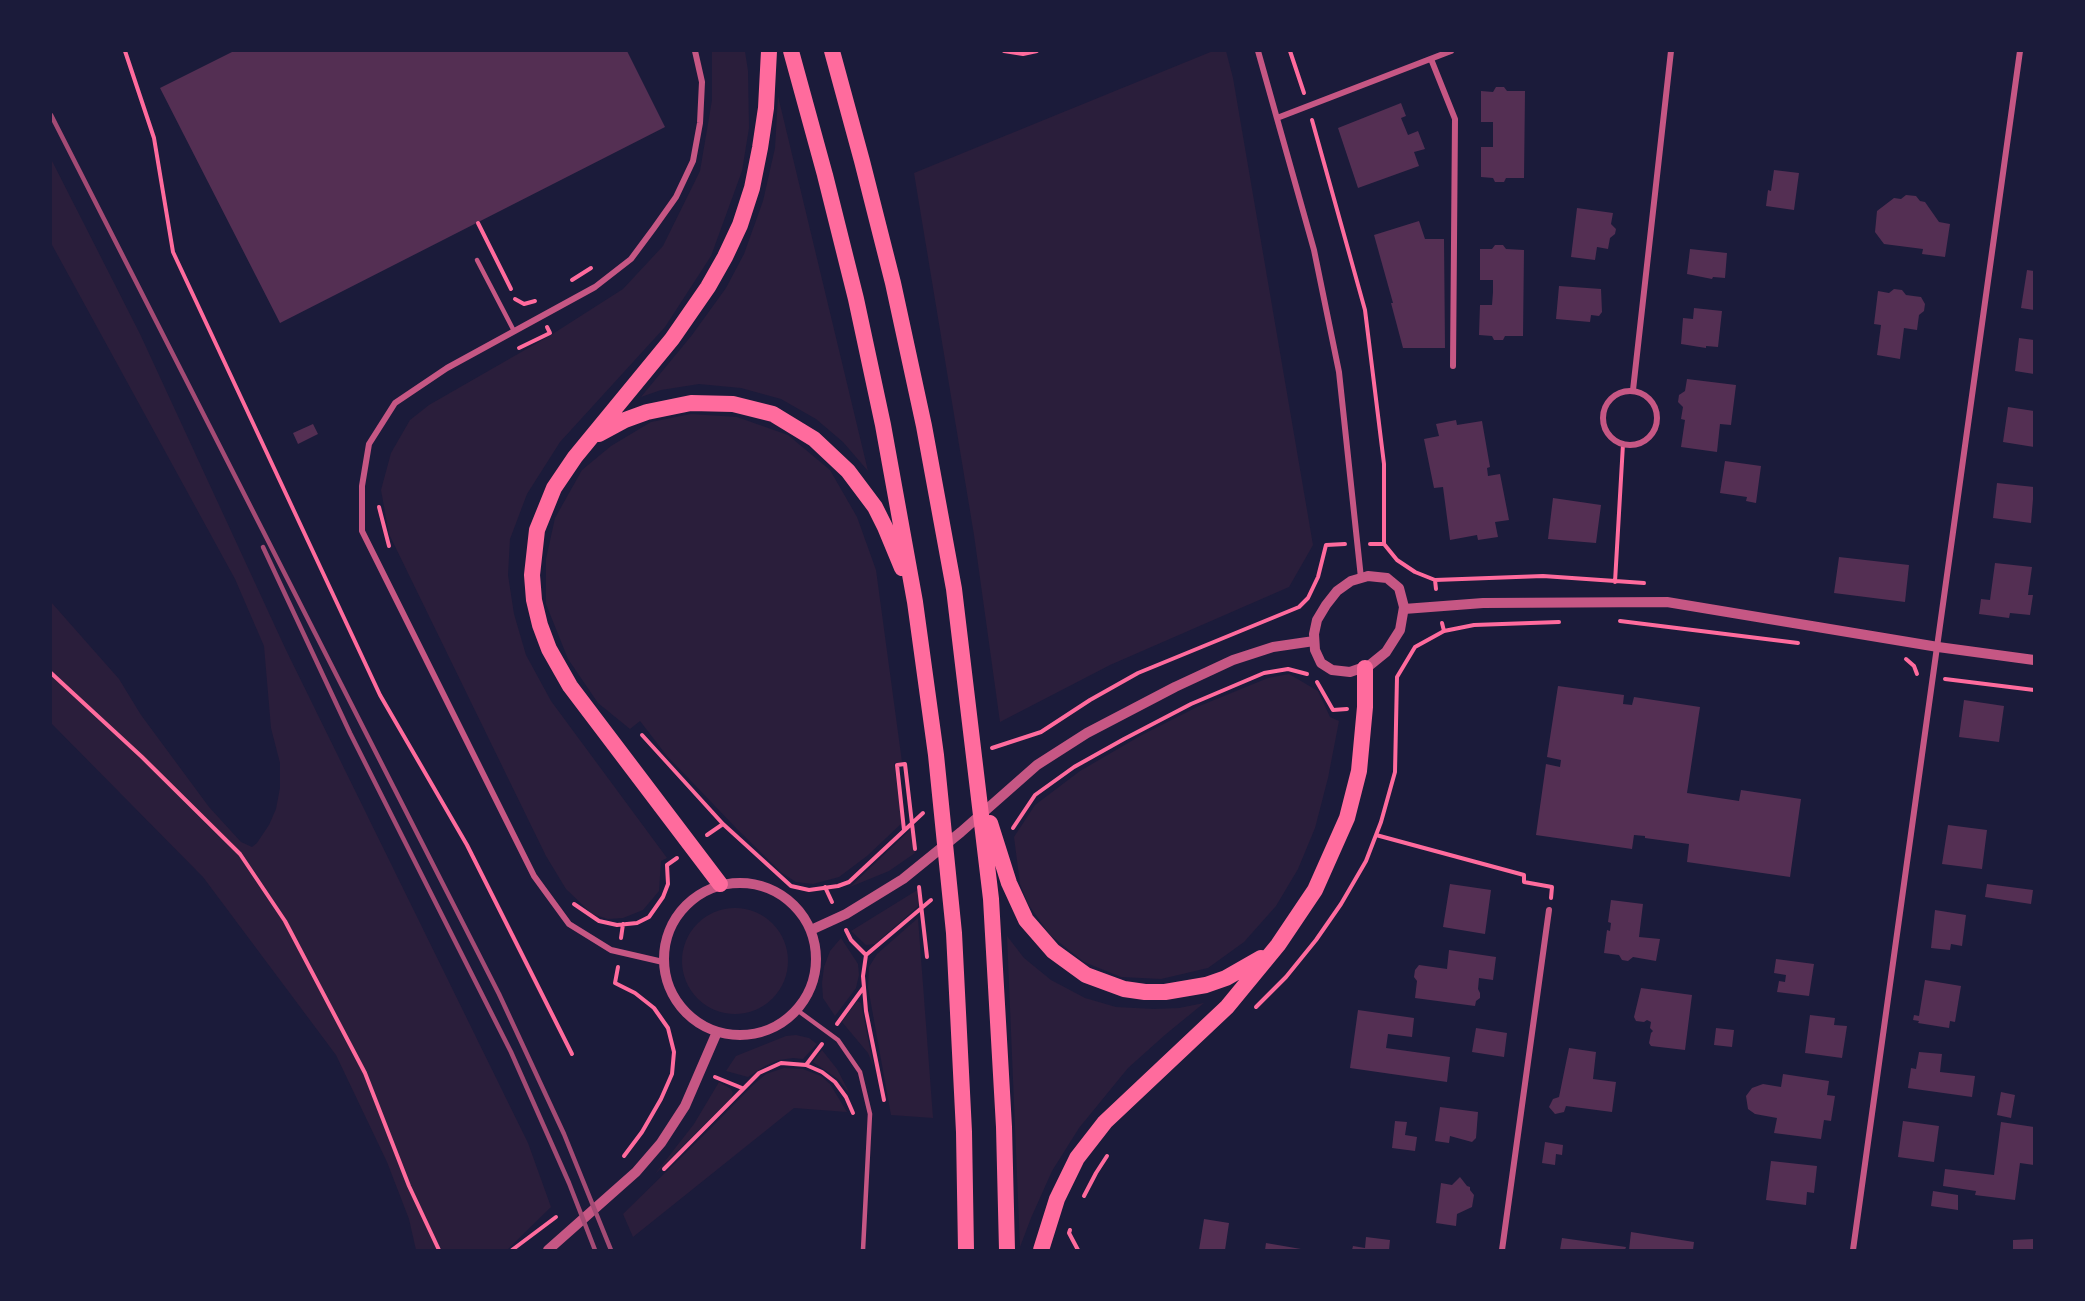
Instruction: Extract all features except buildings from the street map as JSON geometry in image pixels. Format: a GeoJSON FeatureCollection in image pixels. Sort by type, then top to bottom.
{"type":"FeatureCollection","features":[{"type":"Feature","properties":{"kind":"highway"},"geometry":{"type":"LineString","coordinates":[[720,884],[570,686],[549,649],[540,625],[534,600],[532,575],[537,530],[554,488],[586,443],[672,339],[708,287],[740,225],[752,188],[760,148],[766,108],[769,51]]}},
{"type":"Feature","properties":{"kind":"highway"},"geometry":{"type":"LineString","coordinates":[[791,51],[856,299],[883,425],[915,602],[936,755],[954,933],[964,1132],[966,1250]]}},
{"type":"Feature","properties":{"kind":"highway"},"geometry":{"type":"LineString","coordinates":[[832,51],[887,261],[924,426],[954,589],[991,899],[1004,1127],[1007,1250]]}},
{"type":"Feature","properties":{"kind":"highway"},"geometry":{"type":"LineString","coordinates":[[586,443],[626,420],[669,406],[723,403],[773,414],[814,439],[840,462],[862,488],[885,527],[915,602]]}},
{"type":"Feature","properties":{"kind":"highway"},"geometry":{"type":"LineString","coordinates":[[1041,1250],[1057,1199],[1077,1158],[1098,1131],[1227,1007],[1278,945],[1316,890],[1347,818],[1359,771],[1365,707],[1365,668]]}},
{"type":"Feature","properties":{"kind":"highway"},"geometry":{"type":"LineString","coordinates":[[978,786],[1009,883],[1026,920],[1053,951],[1086,975],[1124,989],[1165,992],[1206,985],[1244,969],[1278,945]]}},
{"type":"Feature","properties":{"kind":"street"},"geometry":{"type":"LineString","coordinates":[[663,963],[611,950],[569,924],[534,876],[362,531],[362,486],[369,444],[395,403],[447,368],[595,287],[631,259],[676,196],[693,161],[700,123],[702,82],[695,51]]}},
{"type":"Feature","properties":{"kind":"street"},"geometry":{"type":"LineString","coordinates":[[1258,51],[1314,250],[1338,372],[1361,578]]}},
{"type":"Feature","properties":{"kind":"street"},"geometry":{"type":"LineString","coordinates":[[1276,118],[1451,51]]}},
{"type":"Feature","properties":{"kind":"street"},"geometry":{"type":"LineString","coordinates":[[1633,390],[1671,51]]}},
{"type":"Feature","properties":{"kind":"street"},"geometry":{"type":"LineString","coordinates":[[1853,1250],[2020,51]]}},
{"type":"Feature","properties":{"kind":"street"},"geometry":{"type":"LineString","coordinates":[[1431,59],[1455,119],[1453,366]]}},
{"type":"Feature","properties":{"kind":"street"},"geometry":{"type":"LineString","coordinates":[[1633,390],[1642,393],[1655,405],[1658,423],[1655,431],[1641,444],[1623,444],[1615,441],[1608,434],[1603,417],[1604,408],[1616,394],[1633,390]]}},
{"type":"Feature","properties":{"kind":"street"},"geometry":{"type":"LineString","coordinates":[[1379,576],[1392,580],[1402,594],[1404,609],[1400,630],[1393,643],[1379,658],[1365,668],[1346,673],[1328,669],[1318,658],[1314,641],[1316,623],[1327,602],[1342,588],[1361,578],[1379,576]]}},
{"type":"Feature","properties":{"kind":"street"},"geometry":{"type":"LineString","coordinates":[[1404,609],[1483,603],[1667,602],[2034,660]]}},
{"type":"Feature","properties":{"kind":"street"},"geometry":{"type":"LineString","coordinates":[[811,930],[846,914],[903,879],[1037,765],[1087,733],[1233,660],[1274,647],[1314,641]]}},
{"type":"Feature","properties":{"kind":"street"},"geometry":{"type":"LineString","coordinates":[[742,882],[764,886],[774,891],[800,911],[811,930],[816,950],[816,972],[809,992],[797,1010],[780,1024],[760,1033],[739,1035],[717,1032],[696,1022],[679,1006],[668,986],[663,963],[666,937],[678,913],[696,895],[720,884],[742,882]]}},
{"type":"Feature","properties":{"kind":"street"},"geometry":{"type":"LineString","coordinates":[[1502,1250],[1549,910]]}},
{"type":"Feature","properties":{"kind":"street"},"geometry":{"type":"LineString","coordinates":[[548,1250],[636,1172],[662,1143],[685,1106],[717,1032]]}},
{"type":"Feature","properties":{"kind":"lane"},"geometry":{"type":"LineString","coordinates":[[477,260],[514,331]]}},
{"type":"Feature","properties":{"kind":"lane"},"geometry":{"type":"LineString","coordinates":[[797,1010],[838,1040],[860,1072],[870,1114],[863,1250]]}},
{"type":"Feature","properties":{"kind":"path"},"geometry":{"type":"LineString","coordinates":[[125,51],[154,138],[173,252],[380,695],[467,845],[572,1054]]}},
{"type":"Feature","properties":{"kind":"path"},"geometry":{"type":"LineString","coordinates":[[1004,51],[1023,54],[1037,51]]}},
{"type":"Feature","properties":{"kind":"path"},"geometry":{"type":"LineString","coordinates":[[478,223],[516,300],[524,304],[543,296]]}},
{"type":"Feature","properties":{"kind":"path"},"geometry":{"type":"LineString","coordinates":[[568,282],[595,266]]}},
{"type":"Feature","properties":{"kind":"path"},"geometry":{"type":"LineString","coordinates":[[508,353],[550,333],[535,301]]}},
{"type":"Feature","properties":{"kind":"path"},"geometry":{"type":"LineString","coordinates":[[1612,601],[1623,444]]}},
{"type":"Feature","properties":{"kind":"path"},"geometry":{"type":"LineString","coordinates":[[378,500],[389,548]]}},
{"type":"Feature","properties":{"kind":"path"},"geometry":{"type":"LineString","coordinates":[[986,754],[993,747],[1041,732],[1138,672],[1299,607],[1308,598],[1318,577],[1326,545],[1384,543]]}},
{"type":"Feature","properties":{"kind":"path"},"geometry":{"type":"LineString","coordinates":[[1616,621],[1803,644]]}},
{"type":"Feature","properties":{"kind":"path"},"geometry":{"type":"LineString","coordinates":[[1444,631],[1474,625],[1562,622]]}},
{"type":"Feature","properties":{"kind":"path"},"geometry":{"type":"LineString","coordinates":[[1905,658],[1914,666],[1918,674],[2034,690]]}},
{"type":"Feature","properties":{"kind":"path"},"geometry":{"type":"LineString","coordinates":[[1007,837],[1035,795],[1074,767],[1191,704],[1264,673],[1288,669],[1305,672],[1319,683],[1333,710],[1396,704]]}},
{"type":"Feature","properties":{"kind":"path"},"geometry":{"type":"LineString","coordinates":[[51,673],[142,757],[240,854],[285,921],[365,1073],[409,1186],[439,1250]]}},
{"type":"Feature","properties":{"kind":"path"},"geometry":{"type":"LineString","coordinates":[[642,735],[723,824],[791,886],[809,890],[849,882],[914,821]]}},
{"type":"Feature","properties":{"kind":"path"},"geometry":{"type":"LineString","coordinates":[[904,830],[897,765],[905,764],[907,782]]}},
{"type":"Feature","properties":{"kind":"path"},"geometry":{"type":"LineString","coordinates":[[571,902],[599,921],[617,925],[637,923],[649,917],[663,897],[668,884],[668,866],[723,824]]}},
{"type":"Feature","properties":{"kind":"path"},"geometry":{"type":"LineString","coordinates":[[1376,835],[1524,875],[1524,882],[1552,887],[1549,910]]}},
{"type":"Feature","properties":{"kind":"path"},"geometry":{"type":"LineString","coordinates":[[884,1103],[866,1011],[863,976],[866,955],[937,896]]}},
{"type":"Feature","properties":{"kind":"path"},"geometry":{"type":"LineString","coordinates":[[619,1163],[642,1132],[661,1099],[672,1074],[674,1052],[668,1028],[654,1008],[635,993],[615,983],[623,924]]}},
{"type":"Feature","properties":{"kind":"path"},"geometry":{"type":"LineString","coordinates":[[656,1176],[759,1072],[781,1063],[806,1065],[822,1072],[836,1082],[853,1113]]}},
{"type":"Feature","properties":{"kind":"path"},"geometry":{"type":"LineString","coordinates":[[512,1250],[560,1214]]}},
{"type":"Feature","properties":{"kind":"shaded area"},"geometry":{"type":"Polygon","coordinates":[[[712,51],[745,51],[748,71],[749,128],[742,171],[711,256],[665,327],[560,442],[527,494],[510,539],[508,575],[514,614],[526,655],[551,701],[667,858],[661,861],[659,891],[643,910],[623,918],[608,919],[592,914],[566,889],[546,856],[389,534],[381,490],[391,453],[410,420],[429,405],[551,335],[623,289],[663,246],[700,171],[712,100],[712,51]]]}},
{"type":"Feature","properties":{"kind":"shaded area"},"geometry":{"type":"Polygon","coordinates":[[[1213,51],[1226,51],[1233,78],[1313,545],[1289,587],[1110,665],[1000,722],[974,535],[914,173],[1213,51]]]}},
{"type":"Feature","properties":{"kind":"shaded area"},"geometry":{"type":"Polygon","coordinates":[[[778,96],[868,471],[843,442],[816,419],[781,399],[741,388],[699,384],[661,390],[641,397],[692,335],[726,288],[744,254],[763,201],[775,148],[778,96]]]}},
{"type":"Feature","properties":{"kind":"shaded area"},"geometry":{"type":"Polygon","coordinates":[[[51,159],[140,334],[286,650],[528,1143],[551,1207],[507,1250],[416,1250],[409,1219],[387,1162],[336,1055],[203,877],[51,723],[51,602],[119,679],[141,715],[209,807],[241,842],[252,847],[257,843],[276,809],[280,788],[280,763],[271,728],[264,646],[235,579],[51,243],[51,159]]]}},
{"type":"Feature","properties":{"kind":"shaded area"},"geometry":{"type":"Polygon","coordinates":[[[691,414],[737,417],[788,435],[830,470],[857,517],[876,570],[902,762],[894,763],[902,823],[867,856],[839,877],[813,884],[796,882],[782,873],[667,756],[640,721],[630,729],[598,703],[568,659],[546,604],[546,559],[555,518],[582,470],[611,446],[651,422],[691,414]]]}},
{"type":"Feature","properties":{"kind":"shaded area"},"geometry":{"type":"Polygon","coordinates":[[[1289,674],[1318,691],[1330,717],[1339,721],[1315,828],[1298,869],[1276,906],[1244,942],[1208,968],[1161,979],[1121,977],[1084,962],[1050,935],[1028,904],[1020,884],[1014,837],[1035,805],[1080,771],[1140,736],[1197,707],[1268,678],[1289,674]]]}},
{"type":"Feature","properties":{"kind":"shaded area"},"geometry":{"type":"Polygon","coordinates":[[[912,828],[915,853],[889,871],[850,887],[912,828]]]}},
{"type":"Feature","properties":{"kind":"shaded area"},"geometry":{"type":"Polygon","coordinates":[[[919,889],[921,904],[875,944],[866,945],[851,931],[919,889]]]}},
{"type":"Feature","properties":{"kind":"shaded area"},"geometry":{"type":"Polygon","coordinates":[[[735,908],[755,912],[773,923],[784,941],[788,961],[784,981],[773,999],[755,1010],[735,1014],[715,1010],[697,999],[686,981],[682,961],[686,941],[697,923],[715,912],[735,908]]]}},
{"type":"Feature","properties":{"kind":"shaded area"},"geometry":{"type":"Polygon","coordinates":[[[918,918],[933,1118],[891,1115],[868,987],[869,967],[877,954],[918,918]]]}},
{"type":"Feature","properties":{"kind":"shaded area"},"geometry":{"type":"Polygon","coordinates":[[[1007,936],[1024,958],[1051,980],[1085,998],[1116,1007],[1154,1009],[1179,1008],[1204,1003],[1128,1068],[1079,1128],[1052,1171],[1020,1247],[1007,936]]]}},
{"type":"Feature","properties":{"kind":"shaded area"},"geometry":{"type":"Polygon","coordinates":[[[841,938],[858,964],[859,975],[856,988],[835,1016],[823,998],[822,983],[824,967],[830,951],[841,938]]]}},
{"type":"Feature","properties":{"kind":"shaded area"},"geometry":{"type":"Polygon","coordinates":[[[857,1001],[861,1003],[874,1068],[868,1053],[842,1022],[857,1001]]]}},
{"type":"Feature","properties":{"kind":"shaded area"},"geometry":{"type":"Polygon","coordinates":[[[796,1035],[809,1038],[817,1044],[803,1059],[779,1060],[748,1077],[726,1071],[736,1056],[786,1036],[796,1035]]]}},
{"type":"Feature","properties":{"kind":"shaded area"},"geometry":{"type":"Polygon","coordinates":[[[822,1050],[837,1069],[850,1094],[838,1079],[813,1062],[822,1050]]]}},
{"type":"Feature","properties":{"kind":"shaded area"},"geometry":{"type":"Polygon","coordinates":[[[784,1068],[803,1069],[821,1076],[830,1084],[847,1112],[794,1108],[633,1237],[623,1214],[753,1085],[766,1074],[784,1068]]]}},
{"type":"Feature","properties":{"kind":"shaded area"},"geometry":{"type":"Polygon","coordinates":[[[719,1082],[731,1089],[733,1093],[731,1098],[655,1174],[694,1124],[719,1082]]]}},
{"type":"Feature","properties":{"kind":"railway"},"geometry":{"type":"LineString","coordinates":[[51,115],[499,994],[564,1134],[611,1250]]}},
{"type":"Feature","properties":{"kind":"railway"},"geometry":{"type":"LineString","coordinates":[[263,547],[350,733],[511,1052],[569,1183],[595,1250]]}}]}
